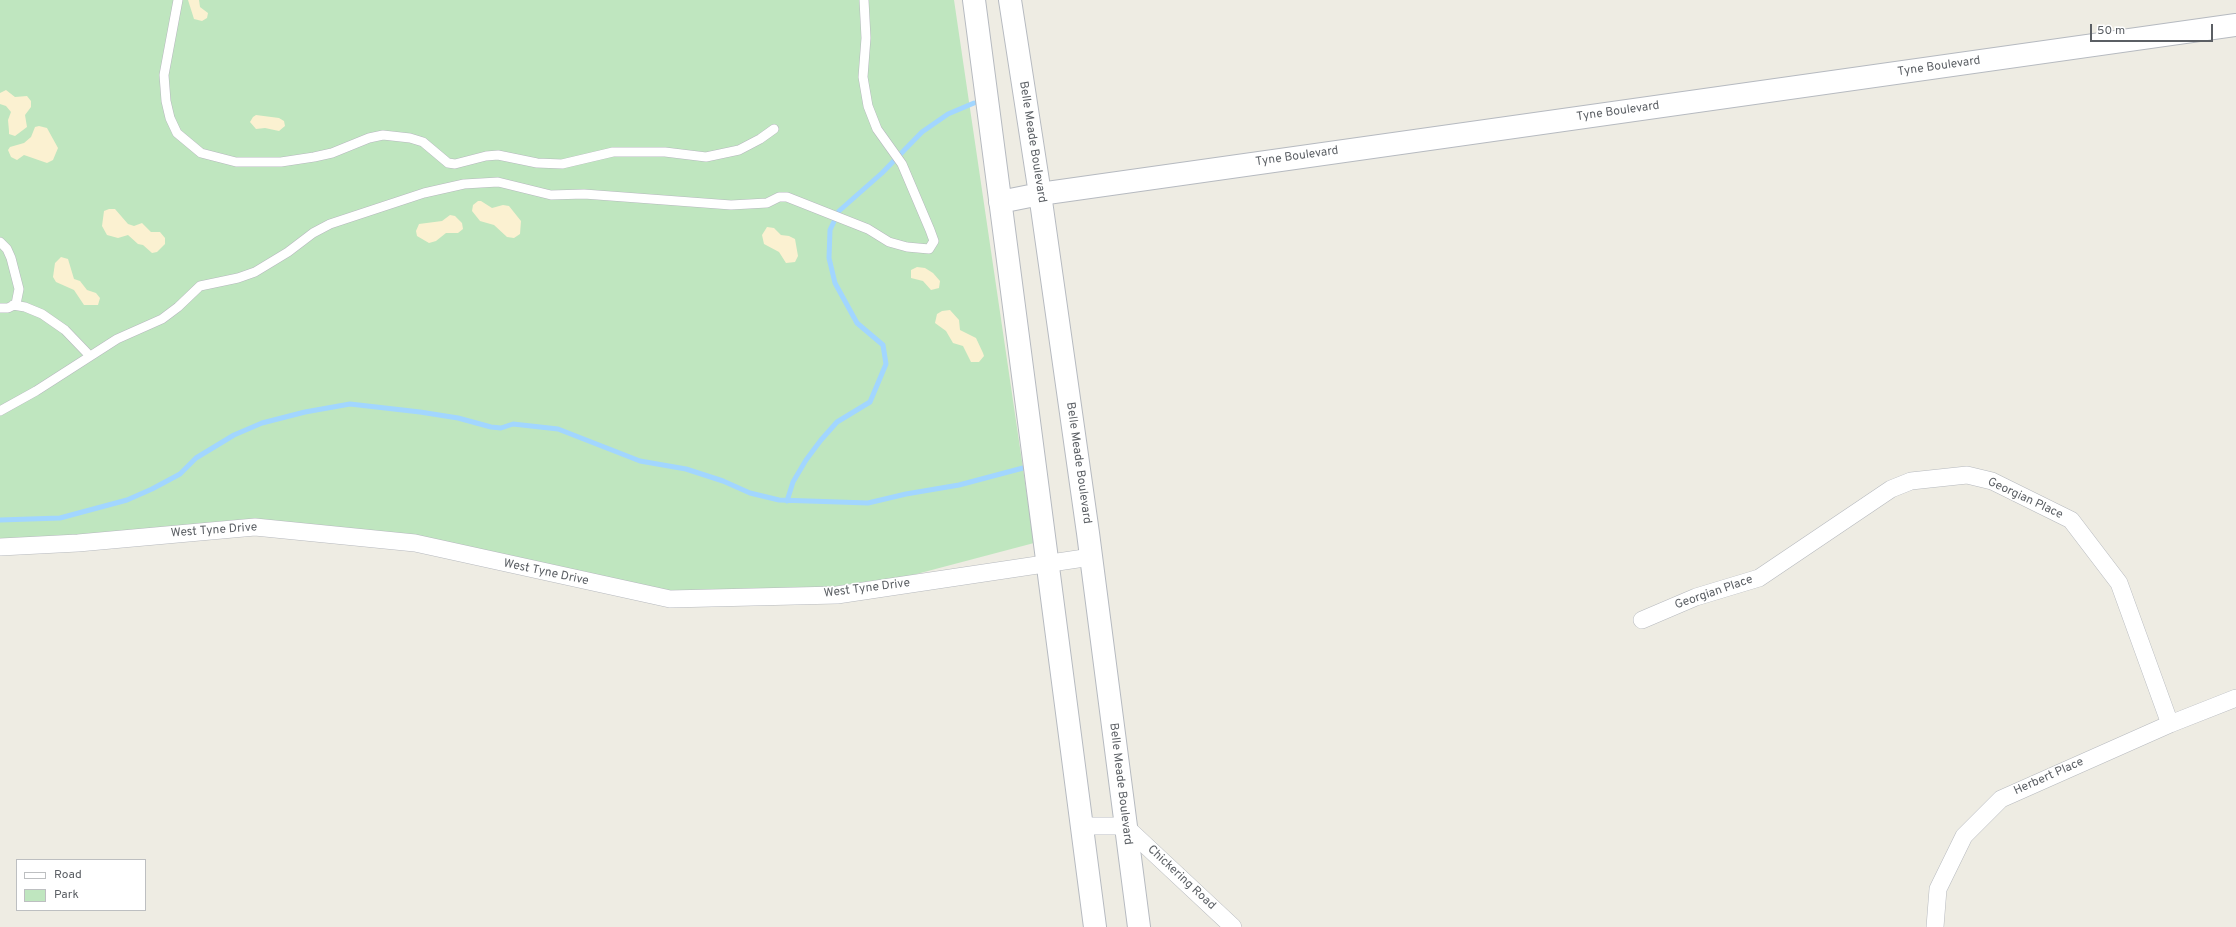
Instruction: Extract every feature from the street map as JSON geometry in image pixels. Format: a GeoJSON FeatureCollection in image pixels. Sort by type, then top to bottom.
{"type":"FeatureCollection","features":[{"type":"Feature","properties":{"kind":"street"},"geometry":{"type":"LineString","coordinates":[[974,0],[1095,927]]}},
{"type":"Feature","properties":{"kind":"street","name":"Belle Meade Boulevard"},"geometry":{"type":"LineString","coordinates":[[1010,0],[1040,194],[1091,557],[1139,927]]}},
{"type":"Feature","properties":{"kind":"street","name":"Tyne Boulevard"},"geometry":{"type":"LineString","coordinates":[[1000,202],[1040,194],[2236,25]]}},
{"type":"Feature","properties":{"kind":"street","name":"Georgian Place"},"geometry":{"type":"LineString","coordinates":[[1642,620],[1696,596],[1759,578],[1891,489],[1911,481],[1967,475],[1992,481],[2071,520],[2119,583],[2170,724]]}},
{"type":"Feature","properties":{"kind":"street","name":"West Tyne Drive"},"geometry":{"type":"LineString","coordinates":[[0,547],[78,543],[255,527],[415,543],[670,599],[837,595],[1091,557]]}},
{"type":"Feature","properties":{"kind":"street","name":"Herbert Place"},"geometry":{"type":"LineString","coordinates":[[1935,927],[1938,889],[1964,836],[2001,798],[2170,724],[2236,698]]}},
{"type":"Feature","properties":{"kind":"street"},"geometry":{"type":"LineString","coordinates":[[1081,826],[1125,826]]}},
{"type":"Feature","properties":{"kind":"street","name":"Chickering Road"},"geometry":{"type":"LineString","coordinates":[[1125,826],[1233,927]]}},
{"type":"Feature","properties":{"kind":"lane"},"geometry":{"type":"LineString","coordinates":[[178,0],[164,70],[166,101],[170,118],[176,133],[201,153],[236,162],[281,162],[314,158],[332,153],[369,138],[383,135],[410,138],[423,142],[448,163],[455,164],[486,156],[498,155],[538,163],[562,164],[613,152],[665,152],[706,157],[739,150],[760,139],[774,129]]}},
{"type":"Feature","properties":{"kind":"lane"},"geometry":{"type":"LineString","coordinates":[[0,411],[36,392],[90,356],[130,332],[162,319],[178,307],[200,286],[238,278],[255,272],[288,252],[321,228],[424,193],[464,184],[498,182],[551,195],[584,194],[731,206],[766,203],[779,197],[787,196],[822,209],[897,245],[930,249],[933,246],[933,236],[902,164],[873,122],[863,77],[866,28],[864,0]]}},
{"type":"Feature","properties":{"kind":"lane"},"geometry":{"type":"LineString","coordinates":[[0,242],[7,249],[17,276],[19,295],[14,305]]}},
{"type":"Feature","properties":{"kind":"lane"},"geometry":{"type":"LineString","coordinates":[[19,295],[35,310],[65,330],[90,356]]}},
{"type":"Feature","properties":{"kind":"lane"},"geometry":{"type":"LineString","coordinates":[[0,308],[14,305],[35,310]]}},
{"type":"Feature","properties":{"kind":"green space"},"geometry":{"type":"Polygon","coordinates":[[[0,0],[954,0],[1034,543],[837,595],[670,599],[415,543],[255,527],[0,547],[0,0]]]}},
{"type":"Feature","properties":{"kind":"sand"},"geometry":{"type":"Polygon","coordinates":[[[188,0],[199,0],[200,7],[208,13],[207,18],[202,21],[194,19],[188,0]]]}},
{"type":"Feature","properties":{"kind":"sand"},"geometry":{"type":"Polygon","coordinates":[[[6,90],[15,97],[27,96],[31,101],[31,107],[25,115],[27,127],[15,136],[9,134],[8,120],[11,112],[6,106],[0,104],[0,93],[6,90]]]}},
{"type":"Feature","properties":{"kind":"sand"},"geometry":{"type":"Polygon","coordinates":[[[256,115],[279,118],[284,121],[285,126],[279,131],[265,128],[256,129],[250,122],[256,115]]]}},
{"type":"Feature","properties":{"kind":"sand"},"geometry":{"type":"Polygon","coordinates":[[[39,126],[47,128],[58,148],[53,160],[47,163],[24,155],[17,160],[11,157],[8,150],[10,147],[24,143],[31,137],[35,127],[39,126]]]}},
{"type":"Feature","properties":{"kind":"sand"},"geometry":{"type":"Polygon","coordinates":[[[478,201],[481,201],[492,208],[503,205],[509,206],[521,221],[520,234],[514,238],[507,237],[494,225],[480,221],[472,211],[473,205],[478,201]]]}},
{"type":"Feature","properties":{"kind":"sand"},"geometry":{"type":"Polygon","coordinates":[[[115,209],[128,224],[134,226],[142,223],[151,232],[160,232],[165,238],[165,244],[157,252],[152,253],[128,235],[118,238],[107,235],[102,226],[104,211],[115,209]]]}},
{"type":"Feature","properties":{"kind":"sand"},"geometry":{"type":"Polygon","coordinates":[[[450,215],[455,216],[462,223],[463,229],[458,233],[446,233],[436,241],[429,243],[417,236],[416,231],[419,224],[442,221],[450,215]]]}},
{"type":"Feature","properties":{"kind":"sand"},"geometry":{"type":"Polygon","coordinates":[[[767,227],[774,228],[781,235],[789,236],[795,239],[798,256],[795,262],[786,263],[779,252],[764,244],[762,235],[767,227]]]}},
{"type":"Feature","properties":{"kind":"sand"},"geometry":{"type":"Polygon","coordinates":[[[61,257],[68,259],[74,279],[80,281],[87,290],[96,293],[100,298],[98,305],[84,305],[74,290],[56,282],[53,277],[55,263],[61,257]]]}},
{"type":"Feature","properties":{"kind":"sand"},"geometry":{"type":"Polygon","coordinates":[[[917,267],[925,268],[933,273],[940,281],[939,288],[931,290],[923,281],[911,278],[911,270],[917,267]]]}},
{"type":"Feature","properties":{"kind":"sand"},"geometry":{"type":"Polygon","coordinates":[[[950,310],[959,320],[960,330],[976,338],[984,356],[979,362],[971,362],[963,346],[953,343],[946,331],[935,323],[937,314],[942,311],[950,310]]]}},
{"type":"Feature","properties":{"kind":"waterway"},"geometry":{"type":"LineString","coordinates":[[787,501],[793,482],[806,460],[821,440],[837,422],[870,402],[886,364],[883,345],[857,323],[835,283],[829,258],[830,230],[839,211],[882,173],[922,132],[948,114],[974,103]]}},
{"type":"Feature","properties":{"kind":"waterway"},"geometry":{"type":"LineString","coordinates":[[0,520],[60,518],[127,500],[180,474],[196,458],[234,435],[262,423],[305,412],[350,404],[458,418],[491,427],[501,428],[513,424],[558,429],[640,461],[686,469],[723,481],[750,493],[779,500],[868,503],[906,494],[959,485],[1023,468]]}}]}
